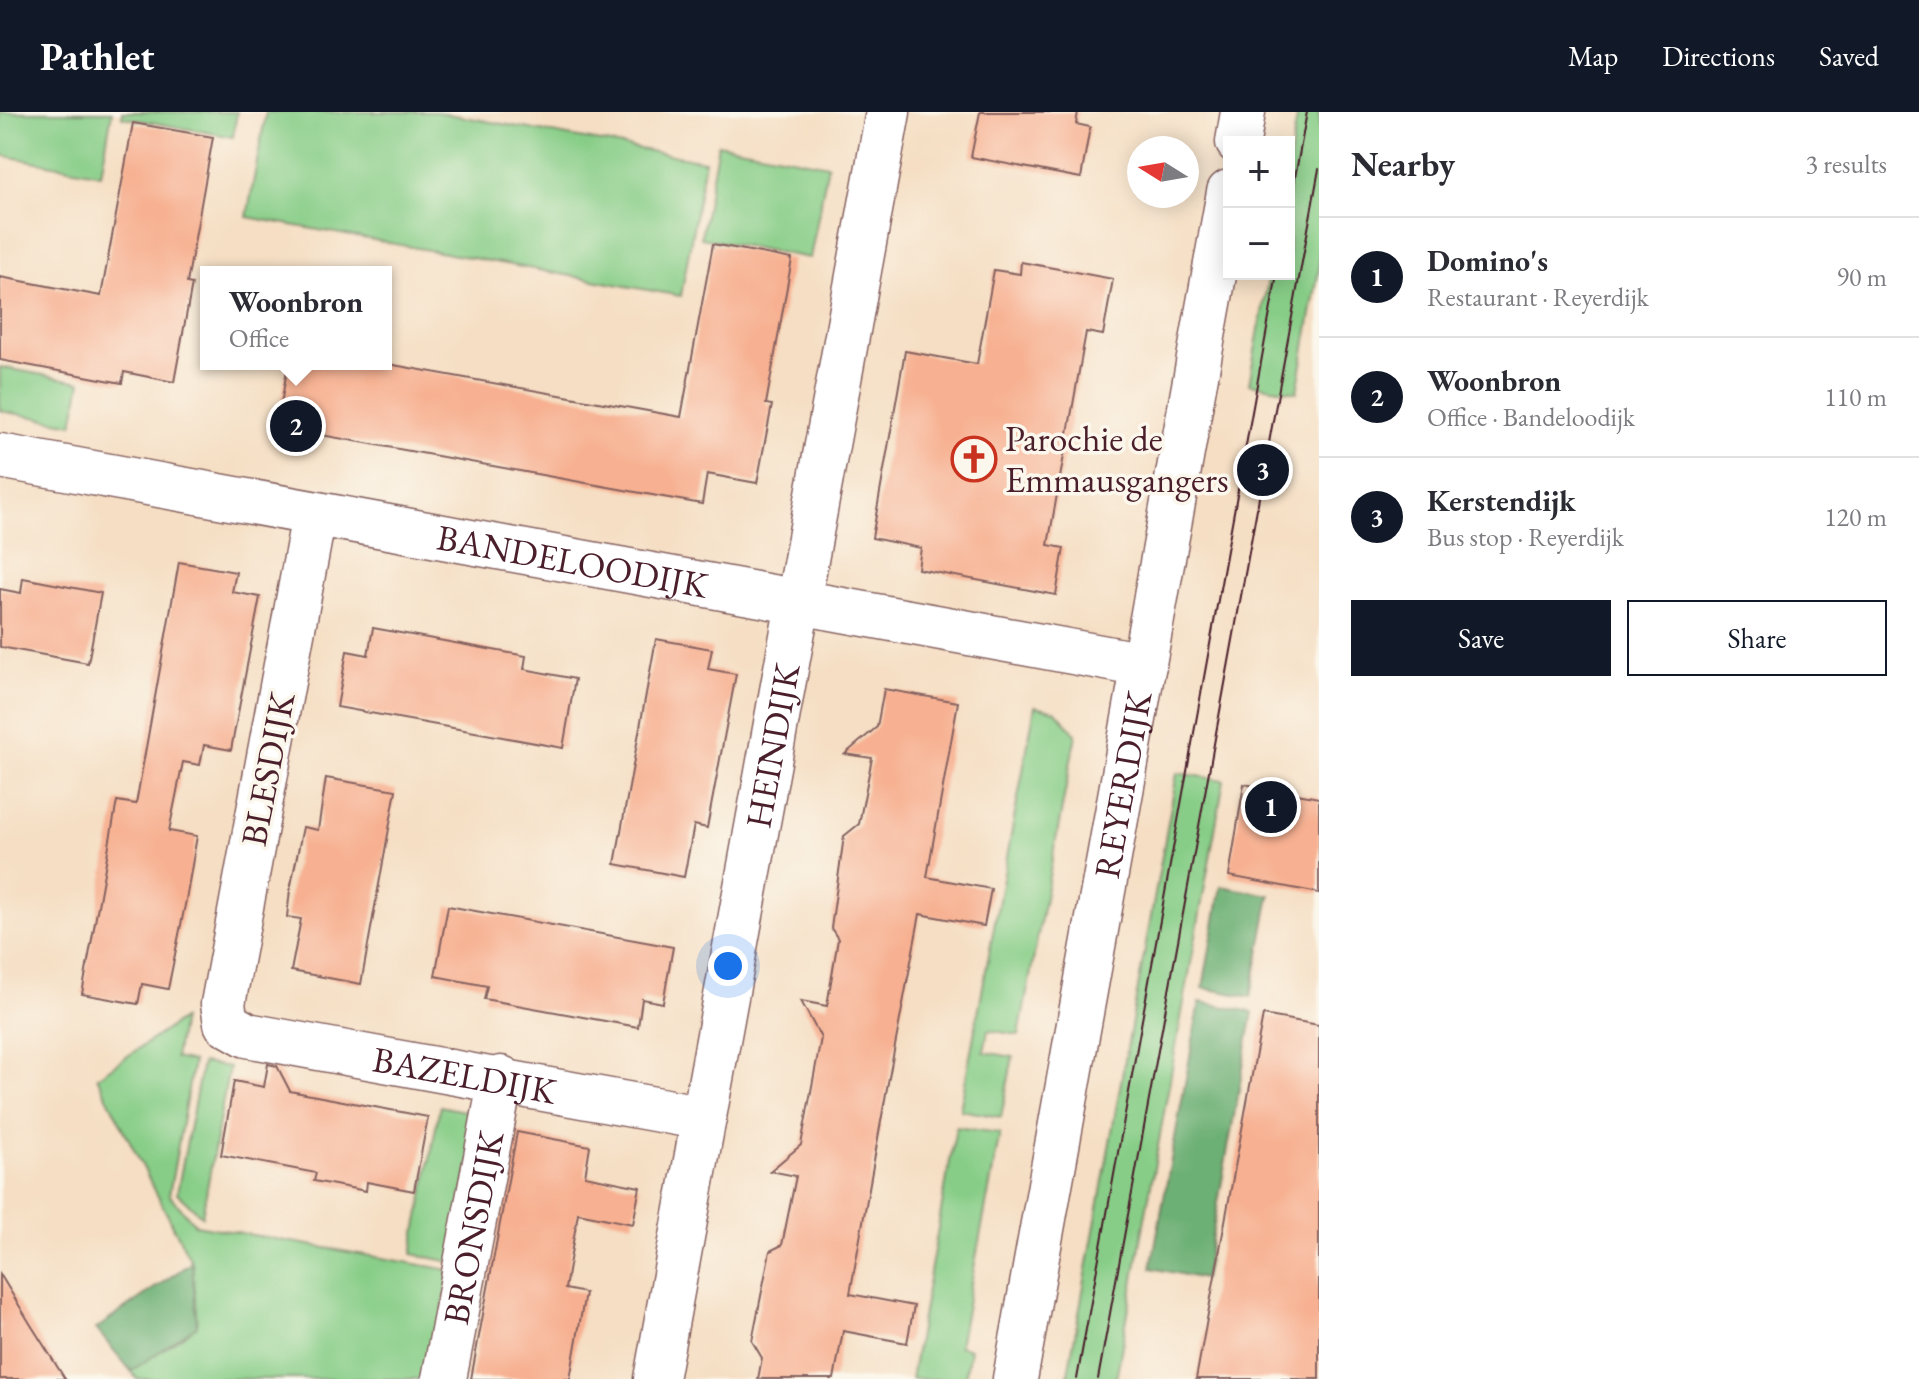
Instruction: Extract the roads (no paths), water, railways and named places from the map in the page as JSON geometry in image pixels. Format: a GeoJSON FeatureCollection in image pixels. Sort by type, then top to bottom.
{"type":"FeatureCollection","features":[{"type":"Feature","properties":{"kind":"street","name":"HEINDIJK"},"geometry":{"type":"LineString","coordinates":[[656,1379],[888,112]]}},
{"type":"Feature","properties":{"kind":"street"},"geometry":{"type":"LineString","coordinates":[[1239,136],[1243,112]]}},
{"type":"Feature","properties":{"kind":"street","name":"REYERDIJK"},"geometry":{"type":"LineString","coordinates":[[1015,1379],[1226,208]]}},
{"type":"Feature","properties":{"kind":"street","name":"BANDELOODIJK"},"geometry":{"type":"LineString","coordinates":[[0,456],[1144,665]]}},
{"type":"Feature","properties":{"kind":"street","name":"BLESDIJK"},"geometry":{"type":"LineString","coordinates":[[226,1023],[223,1004],[314,515]]}},
{"type":"Feature","properties":{"kind":"street","name":"BAZELDIJK"},"geometry":{"type":"LineString","coordinates":[[226,1023],[247,1035],[501,1078],[704,1118]]}},
{"type":"Feature","properties":{"kind":"street","name":"BRONSDIJK"},"geometry":{"type":"LineString","coordinates":[[444,1379],[501,1078]]}},
{"type":"Feature","properties":{"kind":"tram line"},"geometry":{"type":"LineString","coordinates":[[1289,208],[1307,112]]}},
{"type":"Feature","properties":{"kind":"tram line"},"geometry":{"type":"LineString","coordinates":[[1098,1379],[1319,169]]}},
{"type":"Feature","properties":{"kind":"tram line"},"geometry":{"type":"LineString","coordinates":[[1077,1379],[1276,280]]}},
{"type":"Feature","properties":{"kind":"place","name":"Woonbron"},"geometry":{"type":"Point","coordinates":[296,426]}},
{"type":"Feature","properties":{"kind":"place","name":"Parochie de Emmausgangers"},"geometry":{"type":"Point","coordinates":[974,459]}},
{"type":"Feature","properties":{"kind":"place","name":"Kerstendijk"},"geometry":{"type":"Point","coordinates":[1263,470]}},
{"type":"Feature","properties":{"kind":"place","name":"Domino's"},"geometry":{"type":"Point","coordinates":[1271,807]}}]}
